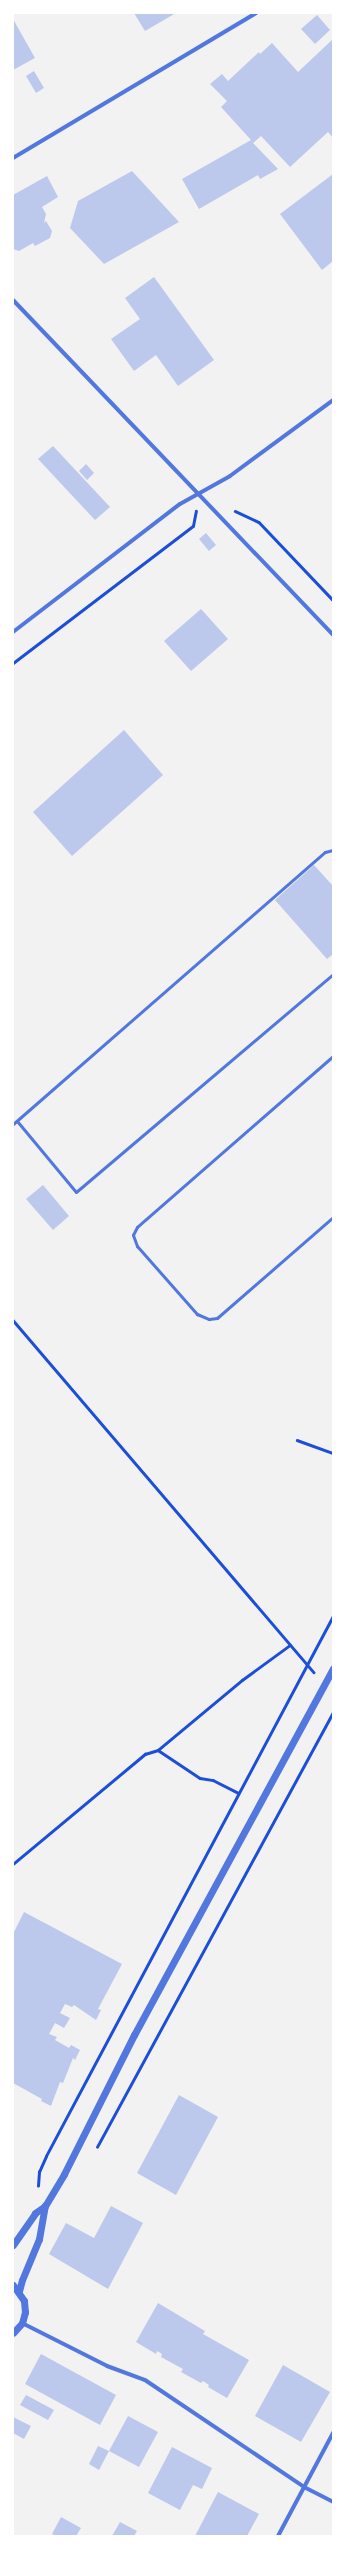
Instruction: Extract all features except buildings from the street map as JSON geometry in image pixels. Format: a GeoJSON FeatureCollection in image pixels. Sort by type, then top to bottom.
{"type":"FeatureCollection","features":[{"type":"Feature","properties":{"kind":"street"},"geometry":{"type":"LineString","coordinates":[[13,158],[256,13]]}},
{"type":"Feature","properties":{"kind":"street"},"geometry":{"type":"LineString","coordinates":[[13,300],[333,635]]}},
{"type":"Feature","properties":{"kind":"street"},"geometry":{"type":"LineString","coordinates":[[13,632],[180,504],[230,476],[333,400]]}},
{"type":"Feature","properties":{"kind":"street"},"geometry":{"type":"LineString","coordinates":[[19,2291],[39,2239],[46,2206],[64,2174],[134,2035],[278,1767],[333,1669]]}},
{"type":"Feature","properties":{"kind":"street"},"geometry":{"type":"LineString","coordinates":[[13,2245],[35,2213],[46,2206]]}},
{"type":"Feature","properties":{"kind":"street"},"geometry":{"type":"LineString","coordinates":[[13,2285],[19,2291],[24,2301],[25,2312],[22,2323],[13,2333]]}},
{"type":"Feature","properties":{"kind":"street"},"geometry":{"type":"LineString","coordinates":[[22,2323],[107,2366],[145,2380],[304,2487],[333,2502]]}},
{"type":"Feature","properties":{"kind":"street"},"geometry":{"type":"LineString","coordinates":[[278,2536],[333,2433]]}},
{"type":"Feature","properties":{"kind":"lane"},"geometry":{"type":"LineString","coordinates":[[13,1124],[325,852],[333,850]]}},
{"type":"Feature","properties":{"kind":"lane"},"geometry":{"type":"LineString","coordinates":[[17,1121],[76,1192],[333,974]]}},
{"type":"Feature","properties":{"kind":"lane"},"geometry":{"type":"LineString","coordinates":[[333,1056],[137,1227],[133,1235],[137,1246],[197,1314],[209,1319],[217,1318],[333,1217]]}},
{"type":"Feature","properties":{"kind":"path"},"geometry":{"type":"LineString","coordinates":[[13,663],[193,526],[198,494]]}},
{"type":"Feature","properties":{"kind":"path"},"geometry":{"type":"LineString","coordinates":[[232,510],[259,522],[333,600]]}},
{"type":"Feature","properties":{"kind":"path"},"geometry":{"type":"LineString","coordinates":[[13,1320],[324,1685]]}},
{"type":"Feature","properties":{"kind":"path"},"geometry":{"type":"LineString","coordinates":[[297,1440],[333,1453]]}},
{"type":"Feature","properties":{"kind":"path"},"geometry":{"type":"LineString","coordinates":[[35,2213],[39,2172],[46,2156],[238,1792],[333,1616]]}},
{"type":"Feature","properties":{"kind":"path"},"geometry":{"type":"LineString","coordinates":[[13,1864],[145,1754],[158,1750],[242,1680],[290,1645]]}},
{"type":"Feature","properties":{"kind":"path"},"geometry":{"type":"LineString","coordinates":[[96,2148],[333,1713]]}},
{"type":"Feature","properties":{"kind":"path"},"geometry":{"type":"LineString","coordinates":[[158,1750],[200,1778],[213,1780],[238,1792]]}}]}
